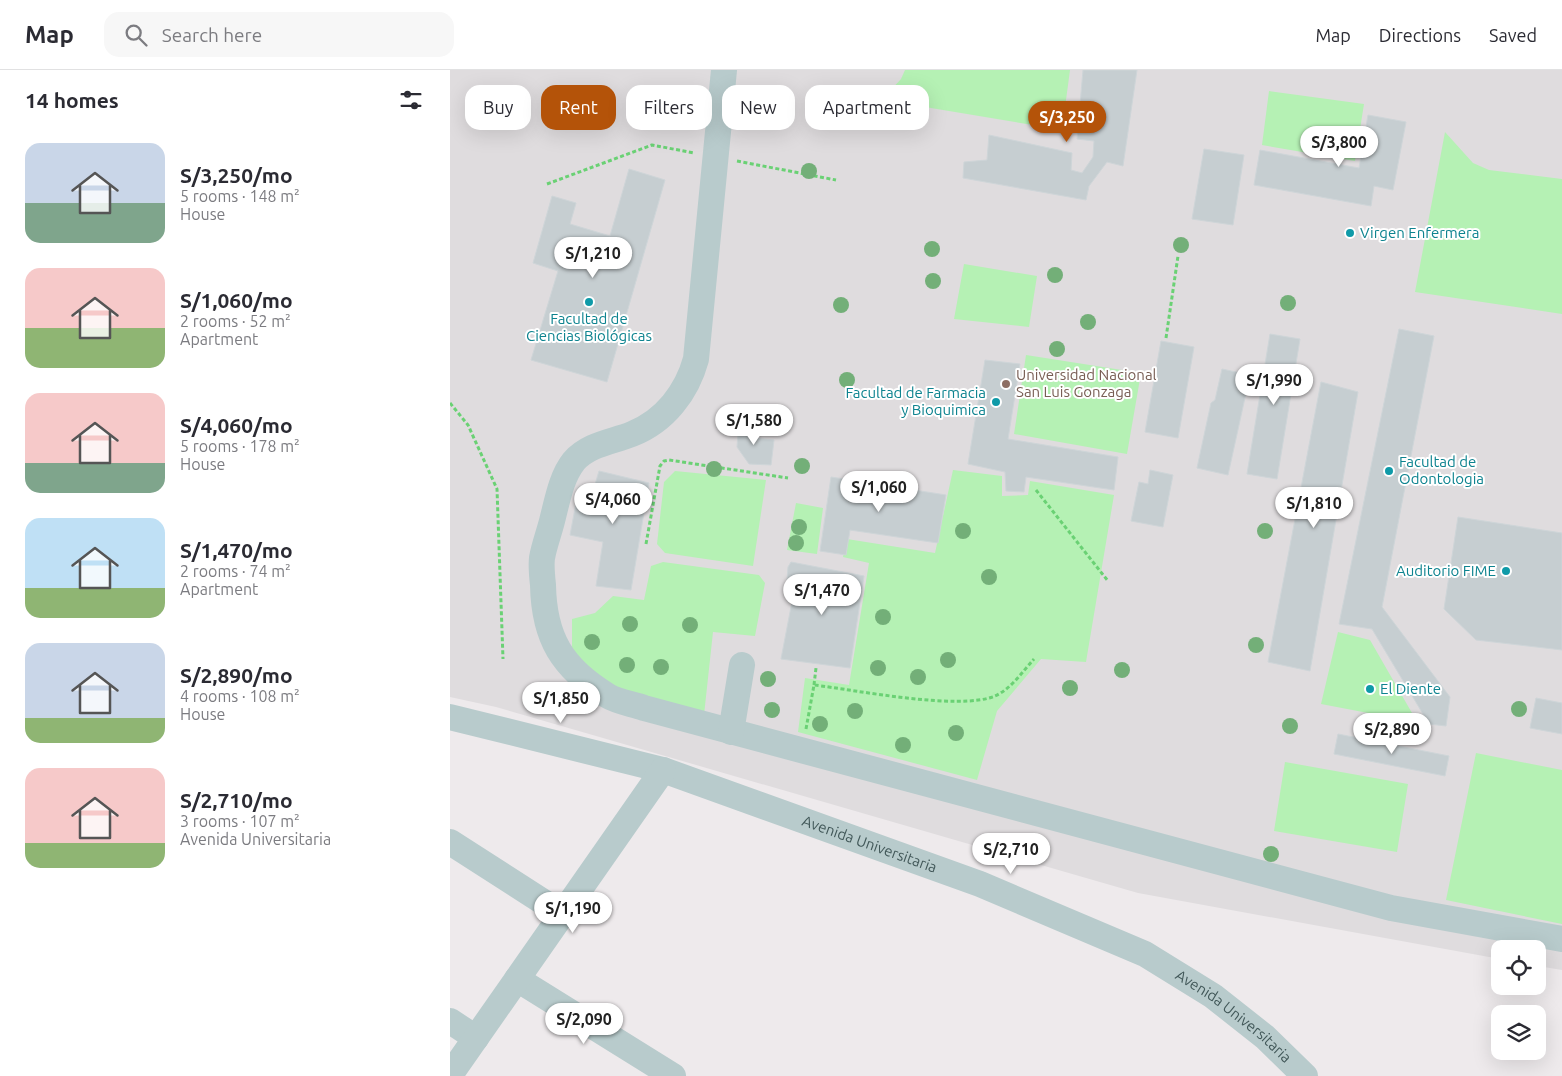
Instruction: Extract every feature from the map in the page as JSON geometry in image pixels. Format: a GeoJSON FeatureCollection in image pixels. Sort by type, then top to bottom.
{"type":"FeatureCollection","features":[{"type":"Feature","properties":{"kind":"street"},"geometry":{"type":"LineString","coordinates":[[724,70],[696,359],[690,379],[678,400],[656,420],[634,433],[589,449],[573,462],[564,481],[542,559],[543,608],[551,638],[562,656],[585,679],[610,697],[730,732],[1391,908],[1562,939]]}},
{"type":"Feature","properties":{"kind":"street"},"geometry":{"type":"LineString","coordinates":[[730,732],[742,665]]}},
{"type":"Feature","properties":{"kind":"street","name":"Avenida Universitaria"},"geometry":{"type":"LineString","coordinates":[[450,717],[663,770],[980,884],[1145,954],[1220,1002],[1266,1037],[1304,1076]]}},
{"type":"Feature","properties":{"kind":"street"},"geometry":{"type":"LineString","coordinates":[[450,1075],[663,770]]}},
{"type":"Feature","properties":{"kind":"street"},"geometry":{"type":"LineString","coordinates":[[450,842],[562,914]]}},
{"type":"Feature","properties":{"kind":"street"},"geometry":{"type":"LineString","coordinates":[[517,978],[673,1076]]}},
{"type":"Feature","properties":{"kind":"street"},"geometry":{"type":"LineString","coordinates":[[450,1021],[476,1038]]}},
{"type":"Feature","properties":{"kind":"path"},"geometry":{"type":"LineString","coordinates":[[1166,338],[1178,256]]}},
{"type":"Feature","properties":{"kind":"path"},"geometry":{"type":"LineString","coordinates":[[450,403],[468,425],[497,488],[503,659]]}},
{"type":"Feature","properties":{"kind":"path"},"geometry":{"type":"LineString","coordinates":[[646,544],[660,466],[664,461],[669,460],[788,478]]}},
{"type":"Feature","properties":{"kind":"path"},"geometry":{"type":"LineString","coordinates":[[1036,490],[1108,581]]}},
{"type":"Feature","properties":{"kind":"path"},"geometry":{"type":"LineString","coordinates":[[814,685],[939,701],[983,700],[997,695],[1008,687],[1034,659]]}},
{"type":"Feature","properties":{"kind":"path"},"geometry":{"type":"LineString","coordinates":[[802,751],[816,668]]}},
{"type":"Feature","properties":{"kind":"shaded area","name":"Universidad Nacional San Luis Gonzaga"},"geometry":{"type":"Polygon","coordinates":[[[450,70],[1562,70],[1562,970],[1546,967],[1546,940],[1491,940],[1491,957],[1138,893],[496,707],[450,697],[450,70]]]}},
{"type":"Feature","properties":{"kind":"green space"},"geometry":{"type":"Polygon","coordinates":[[[905,70],[1070,70],[1062,130],[929,108],[929,85],[895,85],[905,70]]]}},
{"type":"Feature","properties":{"kind":"green space"},"geometry":{"type":"Polygon","coordinates":[[[1269,91],[1364,104],[1355,161],[1262,145],[1269,91]]]}},
{"type":"Feature","properties":{"kind":"green space"},"geometry":{"type":"Polygon","coordinates":[[[1445,132],[1473,163],[1489,170],[1562,179],[1562,314],[1415,292],[1445,132]]]}},
{"type":"Feature","properties":{"kind":"green space"},"geometry":{"type":"Polygon","coordinates":[[[964,264],[1037,276],[1029,327],[954,319],[964,264]]]}},
{"type":"Feature","properties":{"kind":"green space"},"geometry":{"type":"Polygon","coordinates":[[[1026,355],[1141,373],[1127,454],[1014,434],[1026,355]]]}},
{"type":"Feature","properties":{"kind":"green space"},"geometry":{"type":"Polygon","coordinates":[[[953,470],[1002,476],[1002,496],[1028,495],[1030,481],[1114,495],[1086,662],[1041,659],[997,711],[977,780],[798,732],[805,678],[849,685],[869,563],[843,557],[847,539],[935,553],[953,470]]]}},
{"type":"Feature","properties":{"kind":"green space"},"geometry":{"type":"Polygon","coordinates":[[[675,471],[766,480],[753,566],[665,553],[657,544],[664,482],[675,471]]]}},
{"type":"Feature","properties":{"kind":"green space"},"geometry":{"type":"Polygon","coordinates":[[[796,503],[823,508],[817,554],[787,550],[796,503]]]}},
{"type":"Feature","properties":{"kind":"green space"},"geometry":{"type":"Polygon","coordinates":[[[663,562],[759,575],[765,583],[755,636],[713,632],[704,715],[619,695],[572,657],[572,619],[595,613],[613,596],[644,600],[651,566],[663,562]]]}},
{"type":"Feature","properties":{"kind":"green space"},"geometry":{"type":"Polygon","coordinates":[[[1338,632],[1370,640],[1412,713],[1410,721],[1321,704],[1338,632]]]}},
{"type":"Feature","properties":{"kind":"green space"},"geometry":{"type":"Polygon","coordinates":[[[1476,753],[1562,770],[1562,924],[1446,900],[1476,753]]]}},
{"type":"Feature","properties":{"kind":"green space"},"geometry":{"type":"Polygon","coordinates":[[[1285,762],[1408,784],[1397,852],[1274,831],[1285,762]]]}},
{"type":"Feature","properties":{"kind":"building"},"geometry":{"type":"Polygon","coordinates":[[[1083,70],[1137,70],[1123,166],[1107,162],[1089,186],[1086,200],[963,178],[964,162],[987,160],[989,135],[1072,153],[1071,170],[1082,173],[1093,157],[1094,141],[1077,139],[1083,70]]]}},
{"type":"Feature","properties":{"kind":"building"},"geometry":{"type":"Polygon","coordinates":[[[1368,115],[1406,122],[1393,190],[1374,186],[1371,206],[1254,185],[1260,150],[1359,168],[1368,115]]]}},
{"type":"Feature","properties":{"kind":"building"},"geometry":{"type":"Polygon","coordinates":[[[1204,149],[1244,155],[1233,225],[1192,219],[1204,149]]]}},
{"type":"Feature","properties":{"kind":"building","name":"Facultad de Ciencias Biológicas"},"geometry":{"type":"Polygon","coordinates":[[[629,169],[665,180],[607,382],[531,360],[558,271],[533,263],[552,196],[576,203],[570,224],[610,236],[629,169]]]}},
{"type":"Feature","properties":{"kind":"building","name":"Facultad de Odontologia"},"geometry":{"type":"Polygon","coordinates":[[[1399,329],[1434,336],[1382,607],[1450,697],[1446,726],[1429,724],[1372,629],[1339,624],[1399,329]]]}},
{"type":"Feature","properties":{"kind":"building"},"geometry":{"type":"Polygon","coordinates":[[[1270,334],[1300,339],[1277,479],[1247,474],[1270,334]]]}},
{"type":"Feature","properties":{"kind":"building"},"geometry":{"type":"Polygon","coordinates":[[[1161,341],[1194,347],[1178,438],[1145,432],[1161,341]]]}},
{"type":"Feature","properties":{"kind":"building","name":"Facultad de Farmacia y Bioquimica"},"geometry":{"type":"Polygon","coordinates":[[[985,360],[1020,364],[1008,439],[1118,457],[1114,490],[1026,477],[1024,492],[1006,491],[1005,472],[968,464],[985,360]]]}},
{"type":"Feature","properties":{"kind":"building"},"geometry":{"type":"Polygon","coordinates":[[[1222,369],[1250,375],[1228,475],[1197,468],[1211,403],[1215,400],[1222,369]]]}},
{"type":"Feature","properties":{"kind":"building"},"geometry":{"type":"Polygon","coordinates":[[[1321,382],[1358,392],[1310,671],[1268,662],[1321,382]]]}},
{"type":"Feature","properties":{"kind":"building"},"geometry":{"type":"Polygon","coordinates":[[[739,421],[751,422],[753,438],[774,440],[771,465],[749,464],[737,447],[739,421]]]}},
{"type":"Feature","properties":{"kind":"building"},"geometry":{"type":"Polygon","coordinates":[[[1150,470],[1173,475],[1163,527],[1131,521],[1139,482],[1148,484],[1150,470]]]}},
{"type":"Feature","properties":{"kind":"building"},"geometry":{"type":"Polygon","coordinates":[[[599,471],[649,483],[631,590],[596,586],[603,542],[570,535],[579,487],[593,491],[599,471]]]}},
{"type":"Feature","properties":{"kind":"building"},"geometry":{"type":"Polygon","coordinates":[[[831,477],[946,495],[938,543],[850,530],[846,555],[820,551],[831,477]]]}},
{"type":"Feature","properties":{"kind":"building","name":"Auditorio FIME"},"geometry":{"type":"Polygon","coordinates":[[[1458,517],[1562,533],[1562,650],[1476,640],[1444,609],[1458,517]]]}},
{"type":"Feature","properties":{"kind":"building"},"geometry":{"type":"Polygon","coordinates":[[[791,562],[864,576],[850,668],[781,659],[795,586],[787,580],[788,567],[791,562]]]}},
{"type":"Feature","properties":{"kind":"building"},"geometry":{"type":"Polygon","coordinates":[[[1536,698],[1562,703],[1562,734],[1530,728],[1536,698]]]}},
{"type":"Feature","properties":{"kind":"building"},"geometry":{"type":"Polygon","coordinates":[[[1338,734],[1449,756],[1445,776],[1334,754],[1338,734]]]}},
{"type":"Feature","properties":{"kind":"place","name":"Virgen Enfermera"},"geometry":{"type":"Point","coordinates":[1350,233]}},
{"type":"Feature","properties":{"kind":"place","name":"Facultad de Ciencias Biológicas"},"geometry":{"type":"Point","coordinates":[589,302]}},
{"type":"Feature","properties":{"kind":"place","name":"Universidad Nacional San Luis Gonzaga"},"geometry":{"type":"Point","coordinates":[1006,384]}},
{"type":"Feature","properties":{"kind":"place","name":"Facultad de Farmacia y Bioquimica"},"geometry":{"type":"Point","coordinates":[996,402]}},
{"type":"Feature","properties":{"kind":"place","name":"Facultad de Odontologia"},"geometry":{"type":"Point","coordinates":[1389,471]}},
{"type":"Feature","properties":{"kind":"place","name":"Auditorio FIME"},"geometry":{"type":"Point","coordinates":[1506,571]}},
{"type":"Feature","properties":{"kind":"place","name":"El Diente"},"geometry":{"type":"Point","coordinates":[1370,689]}}]}
